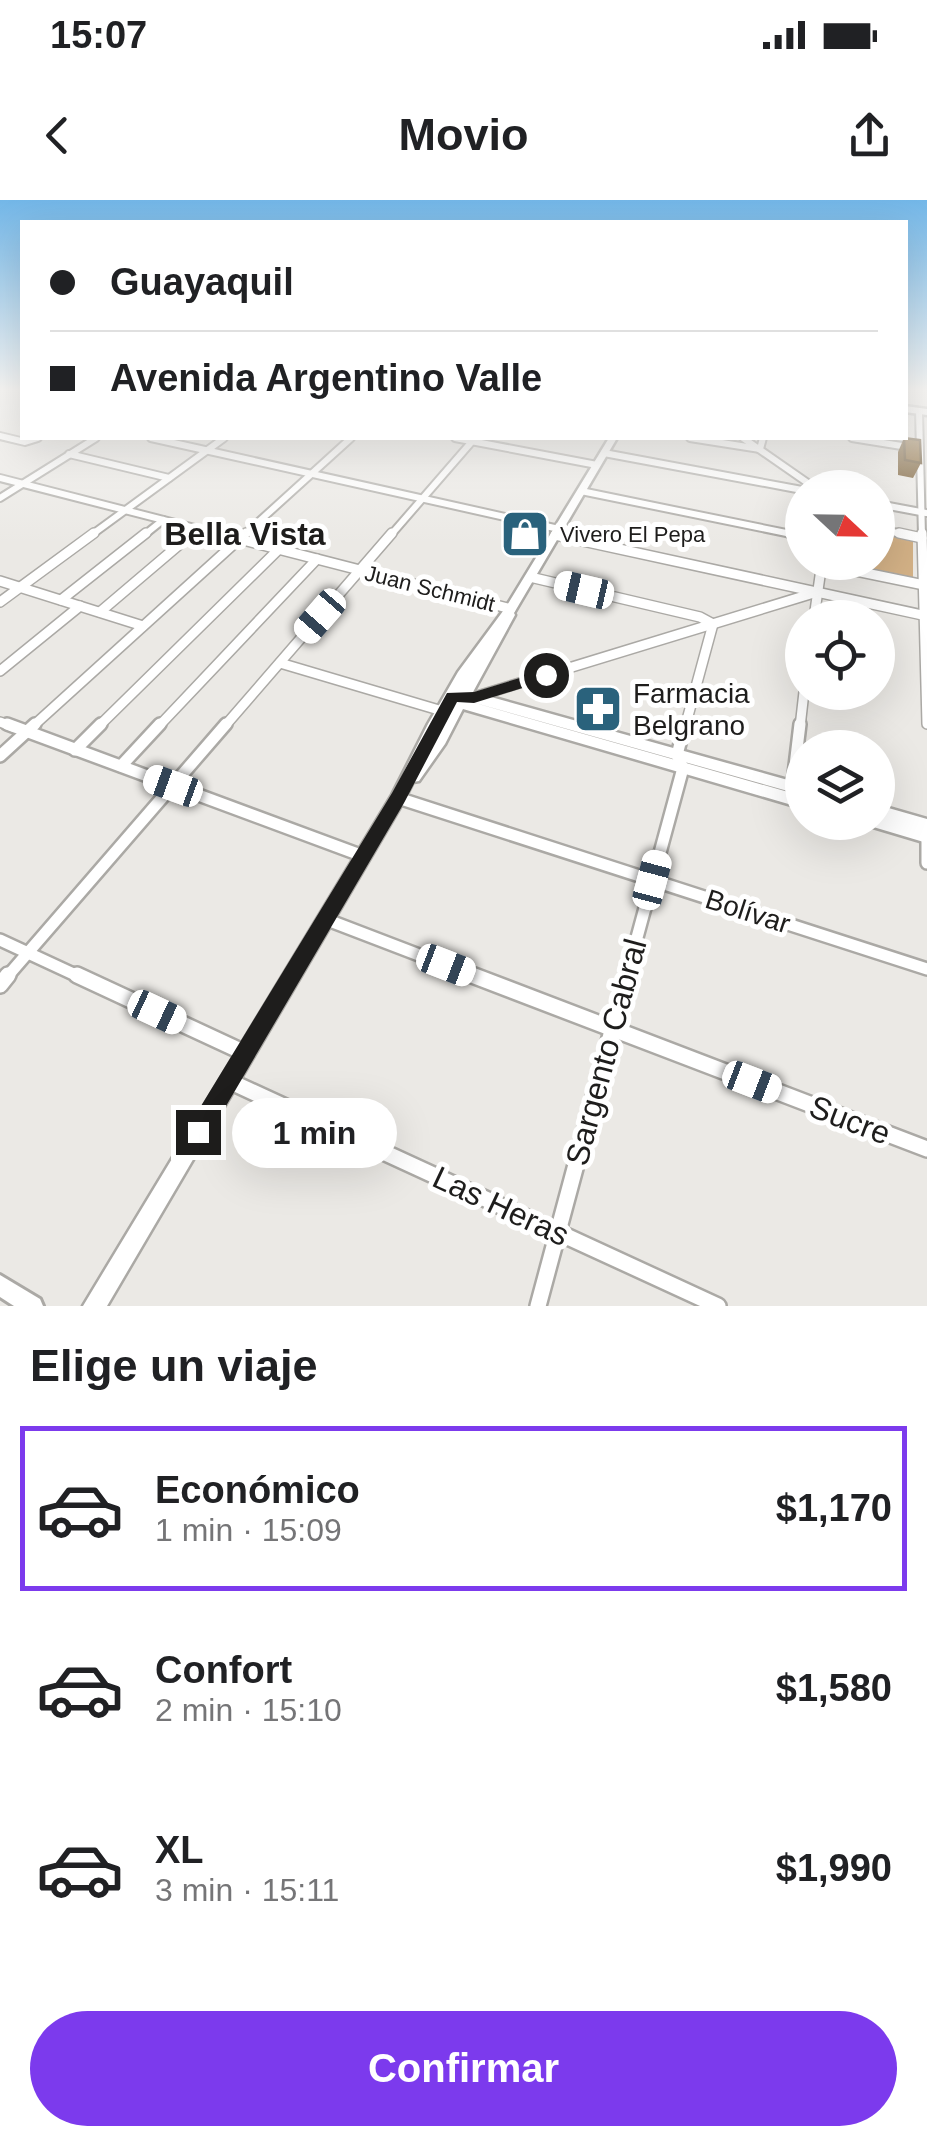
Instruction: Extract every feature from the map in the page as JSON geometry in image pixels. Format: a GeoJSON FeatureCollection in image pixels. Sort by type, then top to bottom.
{"type":"FeatureCollection","features":[{"type":"Feature","properties":{"kind":"main road"},"geometry":{"type":"LineString","coordinates":[[94,1306],[398,798],[500,637],[511,608],[612,441]]}},
{"type":"Feature","properties":{"kind":"main road"},"geometry":{"type":"LineString","coordinates":[[458,703],[785,791]]}},
{"type":"Feature","properties":{"kind":"main road"},"geometry":{"type":"LineString","coordinates":[[895,816],[927,825]]}},
{"type":"Feature","properties":{"kind":"main road"},"geometry":{"type":"LineString","coordinates":[[895,827],[927,836]]}},
{"type":"Feature","properties":{"kind":"street"},"geometry":{"type":"LineString","coordinates":[[0,498],[92,441]]}},
{"type":"Feature","properties":{"kind":"street"},"geometry":{"type":"LineString","coordinates":[[162,441],[926,616]]}},
{"type":"Feature","properties":{"kind":"street"},"geometry":{"type":"LineString","coordinates":[[0,602],[220,441]]}},
{"type":"Feature","properties":{"kind":"street"},"geometry":{"type":"LineString","coordinates":[[0,756],[348,441]]}},
{"type":"Feature","properties":{"kind":"street"},"geometry":{"type":"LineString","coordinates":[[0,985],[473,441]]}},
{"type":"Feature","properties":{"kind":"street"},"geometry":{"type":"LineString","coordinates":[[482,441],[597,465]]}},
{"type":"Feature","properties":{"kind":"street"},"geometry":{"type":"LineString","coordinates":[[705,441],[760,450]]}},
{"type":"Feature","properties":{"kind":"street"},"geometry":{"type":"LineString","coordinates":[[747,441],[789,470]]}},
{"type":"Feature","properties":{"kind":"street"},"geometry":{"type":"LineString","coordinates":[[760,450],[762,441]]}},
{"type":"Feature","properties":{"kind":"street"},"geometry":{"type":"LineString","coordinates":[[868,441],[920,449]]}},
{"type":"Feature","properties":{"kind":"street"},"geometry":{"type":"LineString","coordinates":[[921,441],[927,724]]}},
{"type":"Feature","properties":{"kind":"street"},"geometry":{"type":"LineString","coordinates":[[604,453],[785,487]]}},
{"type":"Feature","properties":{"kind":"street"},"geometry":{"type":"LineString","coordinates":[[69,454],[169,478]]}},
{"type":"Feature","properties":{"kind":"street","name":"Juan Schmidt"},"geometry":{"type":"LineString","coordinates":[[0,478],[511,608]]}},
{"type":"Feature","properties":{"kind":"street"},"geometry":{"type":"LineString","coordinates":[[582,491],[785,533]]}},
{"type":"Feature","properties":{"kind":"street"},"geometry":{"type":"LineString","coordinates":[[895,507],[924,513]]}},
{"type":"Feature","properties":{"kind":"street"},"geometry":{"type":"LineString","coordinates":[[62,600],[163,520]]}},
{"type":"Feature","properties":{"kind":"street"},"geometry":{"type":"LineString","coordinates":[[100,612],[198,529]]}},
{"type":"Feature","properties":{"kind":"street"},"geometry":{"type":"LineString","coordinates":[[895,532],[922,538]]}},
{"type":"Feature","properties":{"kind":"street"},"geometry":{"type":"LineString","coordinates":[[75,750],[280,550]]}},
{"type":"Feature","properties":{"kind":"street"},"geometry":{"type":"LineString","coordinates":[[121,766],[317,559]]}},
{"type":"Feature","properties":{"kind":"street"},"geometry":{"type":"LineString","coordinates":[[530,577],[696,616],[713,624]]}},
{"type":"Feature","properties":{"kind":"street"},"geometry":{"type":"LineString","coordinates":[[895,579],[924,585]]}},
{"type":"Feature","properties":{"kind":"street"},"geometry":{"type":"LineString","coordinates":[[817,600],[820,580]]}},
{"type":"Feature","properties":{"kind":"street"},"geometry":{"type":"LineString","coordinates":[[0,581],[144,626]]}},
{"type":"Feature","properties":{"kind":"street"},"geometry":{"type":"LineString","coordinates":[[280,663],[458,703],[818,592]]}},
{"type":"Feature","properties":{"kind":"street"},"geometry":{"type":"LineString","coordinates":[[0,671],[80,606]]}},
{"type":"Feature","properties":{"kind":"street","name":"Sargento Cabral"},"geometry":{"type":"LineString","coordinates":[[538,1306],[652,880],[713,624]]}},
{"type":"Feature","properties":{"kind":"street"},"geometry":{"type":"LineString","coordinates":[[0,722],[363,856]]}},
{"type":"Feature","properties":{"kind":"street","name":"Bolívar"},"geometry":{"type":"LineString","coordinates":[[398,798],[927,969]]}},
{"type":"Feature","properties":{"kind":"street"},"geometry":{"type":"LineString","coordinates":[[927,836],[927,863]]}},
{"type":"Feature","properties":{"kind":"street","name":"Sucre"},"geometry":{"type":"LineString","coordinates":[[326,919],[927,1149]]}},
{"type":"Feature","properties":{"kind":"street"},"geometry":{"type":"LineString","coordinates":[[0,940],[245,1053]]}},
{"type":"Feature","properties":{"kind":"street","name":"Las Heras"},"geometry":{"type":"LineString","coordinates":[[229,1080],[718,1306]]}},
{"type":"Feature","properties":{"kind":"street"},"geometry":{"type":"LineString","coordinates":[[0,1285],[33,1306]]}},
{"type":"Feature","properties":{"kind":"shaded area"},"geometry":{"type":"Polygon","coordinates":[[[895,535],[913,539],[913,578],[895,574],[895,535]]]}},
{"type":"Feature","properties":{"kind":"building"},"geometry":{"type":"Polygon","coordinates":[[[904,441],[920,441],[921,463],[905,460],[904,441]]]}},
{"type":"Feature","properties":{"kind":"place","name":"Vivero El Pepa"},"geometry":{"type":"Point","coordinates":[525,534]}},
{"type":"Feature","properties":{"kind":"place","name":"Farmacia Belgrano"},"geometry":{"type":"Point","coordinates":[598,709]}},
{"type":"Feature","properties":{"kind":"district","name":"Bella Vista"},"geometry":{"type":"Point","coordinates":[245,534]}},
{"type":"Feature","properties":{"kind":"route"},"geometry":{"type":"LineString","coordinates":[[198,1132],[398,798],[452,696],[474,697],[546,675]]}}]}
